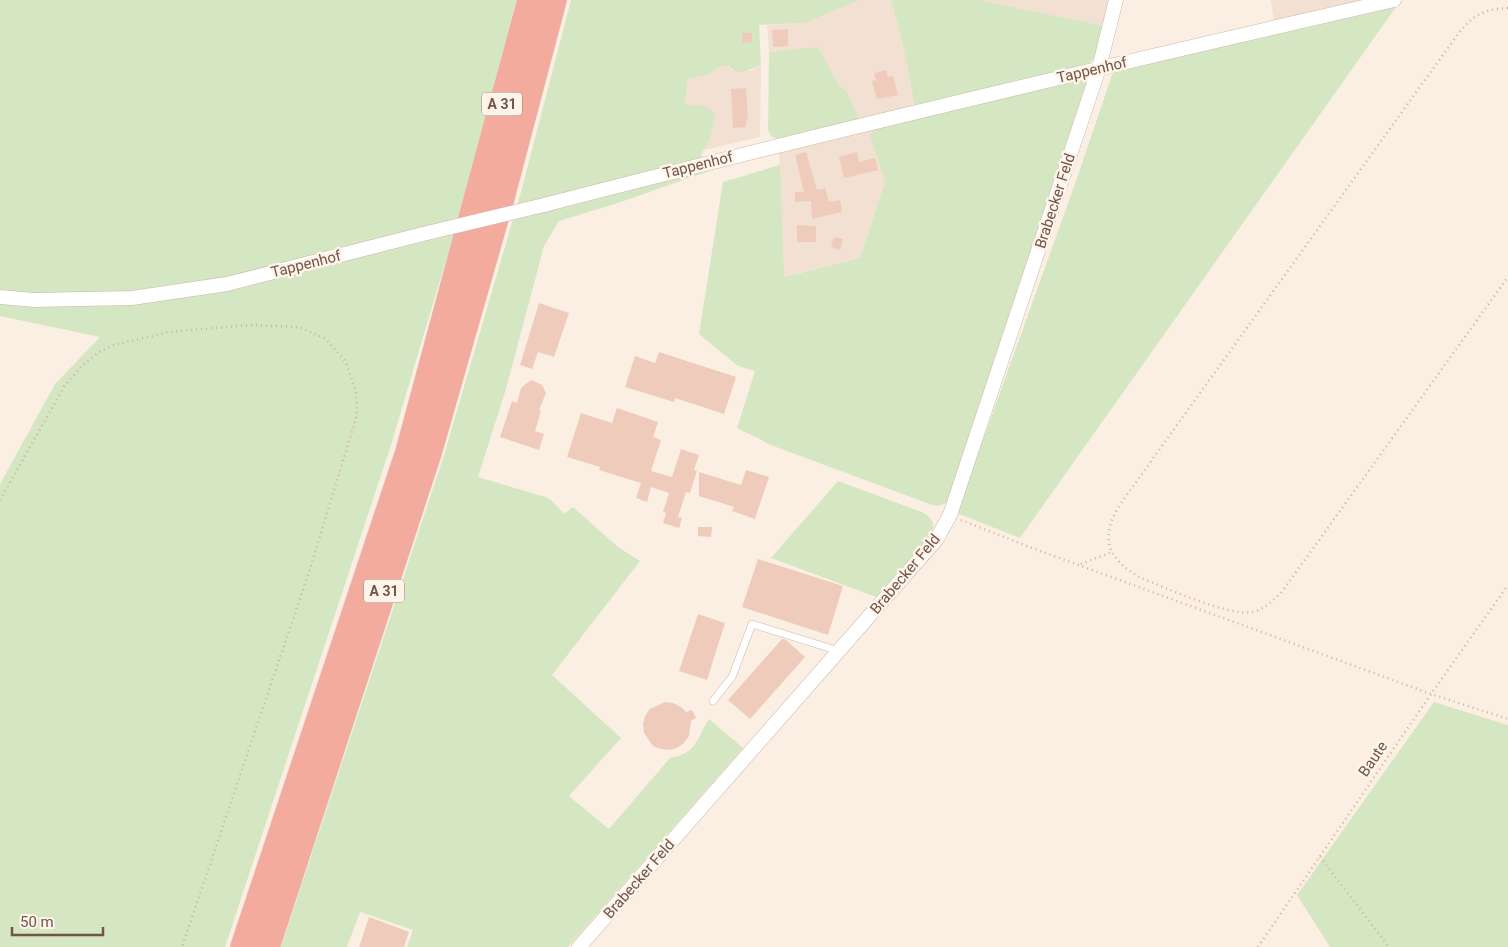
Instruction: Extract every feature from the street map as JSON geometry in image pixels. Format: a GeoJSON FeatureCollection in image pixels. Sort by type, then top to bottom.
{"type":"FeatureCollection","features":[{"type":"Feature","properties":{"kind":"highway","name":"A 31"},"geometry":{"type":"LineString","coordinates":[[243,947],[408,452],[530,0]]}},
{"type":"Feature","properties":{"kind":"highway","name":"A 31"},"geometry":{"type":"LineString","coordinates":[[267,947],[429,453],[501,201],[554,0]]}},
{"type":"Feature","properties":{"kind":"street","name":"Brabecker Feld"},"geometry":{"type":"LineString","coordinates":[[579,947],[936,540],[950,516],[1099,68],[1116,0]]}},
{"type":"Feature","properties":{"kind":"street","name":"Tappenhof"},"geometry":{"type":"LineString","coordinates":[[0,297],[34,300],[132,298],[227,284],[544,205],[762,148],[1394,0]]}},
{"type":"Feature","properties":{"kind":"lane"},"geometry":{"type":"LineString","coordinates":[[713,701],[732,677],[752,624],[839,651]]}},
{"type":"Feature","properties":{"kind":"path"},"geometry":{"type":"LineString","coordinates":[[1508,8],[1488,10],[1476,16],[1458,34],[1121,503],[1112,517],[1110,526],[1108,539],[1112,552],[1129,571],[1142,578],[1227,611],[1250,612],[1261,609],[1281,593],[1508,277]]}},
{"type":"Feature","properties":{"kind":"path"},"geometry":{"type":"LineString","coordinates":[[0,500],[65,385],[82,366],[99,352],[114,345],[168,332],[250,325],[299,327],[326,339],[346,362],[356,392],[357,415],[310,569],[182,947]]}},
{"type":"Feature","properties":{"kind":"path"},"geometry":{"type":"LineString","coordinates":[[950,516],[1430,694],[1508,719]]}},
{"type":"Feature","properties":{"kind":"path"},"geometry":{"type":"LineString","coordinates":[[1079,564],[1112,552]]}},
{"type":"Feature","properties":{"kind":"path","name":"Baute"},"geometry":{"type":"LineString","coordinates":[[1258,947],[1430,694],[1508,585]]}},
{"type":"Feature","properties":{"kind":"path"},"geometry":{"type":"LineString","coordinates":[[1320,857],[1388,947]]}},
{"type":"Feature","properties":{"kind":"shaded area"},"geometry":{"type":"Polygon","coordinates":[[[860,0],[891,0],[904,50],[915,107],[860,121],[847,92],[838,84],[818,48],[769,52],[767,25],[805,23],[860,0]]]}},
{"type":"Feature","properties":{"kind":"shaded area"},"geometry":{"type":"Polygon","coordinates":[[[979,0],[1111,0],[1105,26],[979,0]]]}},
{"type":"Feature","properties":{"kind":"shaded area"},"geometry":{"type":"Polygon","coordinates":[[[1271,0],[1365,0],[1274,21],[1271,0]]]}},
{"type":"Feature","properties":{"kind":"shaded area"},"geometry":{"type":"Polygon","coordinates":[[[761,65],[760,137],[704,150],[710,139],[685,104],[688,79],[707,75],[722,66],[728,66],[732,70],[750,71],[761,65]]]}},
{"type":"Feature","properties":{"kind":"shaded area"},"geometry":{"type":"Polygon","coordinates":[[[874,128],[877,158],[879,157],[885,182],[860,258],[783,277],[779,149],[874,128]]]}},
{"type":"Feature","properties":{"kind":"green space"},"geometry":{"type":"Polygon","coordinates":[[[0,0],[516,0],[462,206],[391,445],[225,947],[0,947],[0,484],[55,384],[100,337],[0,316],[0,0]]]}},
{"type":"Feature","properties":{"kind":"green space"},"geometry":{"type":"Polygon","coordinates":[[[571,0],[860,0],[805,23],[759,25],[761,65],[744,72],[735,71],[728,66],[722,66],[707,75],[688,79],[685,104],[707,106],[715,115],[710,139],[701,155],[712,170],[618,203],[559,221],[544,246],[506,389],[478,477],[545,497],[551,500],[564,514],[573,507],[618,547],[640,561],[552,675],[621,738],[569,796],[609,829],[670,758],[686,753],[691,749],[709,719],[743,748],[568,947],[407,947],[413,930],[360,912],[347,947],[281,947],[444,455],[521,192],[571,0]]]}},
{"type":"Feature","properties":{"kind":"green space"},"geometry":{"type":"Polygon","coordinates":[[[891,0],[979,0],[1105,26],[1096,57],[1085,67],[915,107],[904,50],[891,0]]]}},
{"type":"Feature","properties":{"kind":"green space"},"geometry":{"type":"Polygon","coordinates":[[[1396,7],[1020,538],[959,514],[959,507],[1113,72],[1396,7]]]}},
{"type":"Feature","properties":{"kind":"green space"},"geometry":{"type":"Polygon","coordinates":[[[818,47],[838,84],[847,92],[860,121],[778,140],[771,136],[768,130],[769,52],[818,47]]]}},
{"type":"Feature","properties":{"kind":"green space"},"geometry":{"type":"Polygon","coordinates":[[[1083,77],[1088,81],[949,502],[938,506],[932,505],[768,444],[737,428],[755,371],[738,366],[699,334],[723,182],[780,165],[784,277],[860,258],[885,182],[870,135],[874,128],[1083,77]]]}},
{"type":"Feature","properties":{"kind":"green space"},"geometry":{"type":"Polygon","coordinates":[[[838,481],[919,511],[926,514],[932,521],[933,532],[876,597],[771,558],[838,481]]]}},
{"type":"Feature","properties":{"kind":"green space"},"geometry":{"type":"Polygon","coordinates":[[[1434,702],[1508,725],[1508,947],[1330,947],[1297,895],[1434,702]]]}},
{"type":"Feature","properties":{"kind":"building"},"geometry":{"type":"Polygon","coordinates":[[[788,29],[788,46],[773,47],[772,30],[788,29]]]}},
{"type":"Feature","properties":{"kind":"building"},"geometry":{"type":"Polygon","coordinates":[[[742,33],[752,33],[752,42],[742,43],[742,33]]]}},
{"type":"Feature","properties":{"kind":"building"},"geometry":{"type":"Polygon","coordinates":[[[886,70],[888,77],[893,76],[898,95],[877,99],[872,81],[876,80],[874,73],[886,70]]]}},
{"type":"Feature","properties":{"kind":"building"},"geometry":{"type":"Polygon","coordinates":[[[746,88],[748,120],[746,120],[746,127],[733,128],[731,89],[746,88]]]}},
{"type":"Feature","properties":{"kind":"building"},"geometry":{"type":"Polygon","coordinates":[[[806,152],[817,190],[825,188],[829,202],[840,200],[842,212],[812,219],[811,201],[795,202],[795,192],[804,192],[795,155],[806,152]]]}},
{"type":"Feature","properties":{"kind":"building"},"geometry":{"type":"Polygon","coordinates":[[[857,152],[859,162],[875,158],[878,170],[844,178],[839,157],[857,152]]]}},
{"type":"Feature","properties":{"kind":"building"},"geometry":{"type":"Polygon","coordinates":[[[797,225],[816,226],[816,242],[797,242],[797,225]]]}},
{"type":"Feature","properties":{"kind":"building"},"geometry":{"type":"Polygon","coordinates":[[[834,237],[843,239],[840,250],[831,247],[834,237]]]}},
{"type":"Feature","properties":{"kind":"building"},"geometry":{"type":"Polygon","coordinates":[[[539,303],[569,313],[554,357],[538,352],[532,369],[520,365],[539,303]]]}},
{"type":"Feature","properties":{"kind":"building"},"geometry":{"type":"Polygon","coordinates":[[[659,352],[736,377],[724,414],[675,398],[674,402],[625,387],[635,356],[655,363],[659,352]]]}},
{"type":"Feature","properties":{"kind":"building"},"geometry":{"type":"Polygon","coordinates":[[[531,380],[542,385],[546,393],[539,410],[541,411],[535,431],[544,434],[539,450],[500,437],[512,401],[517,403],[521,388],[531,380]]]}},
{"type":"Feature","properties":{"kind":"building"},"geometry":{"type":"Polygon","coordinates":[[[617,408],[658,422],[653,437],[661,440],[651,471],[672,477],[681,449],[699,455],[694,470],[697,471],[690,493],[686,492],[678,517],[682,518],[679,528],[663,523],[666,513],[663,512],[669,493],[651,487],[647,502],[636,498],[641,483],[599,470],[600,467],[567,457],[581,413],[612,423],[617,408]]]}},
{"type":"Feature","properties":{"kind":"building"},"geometry":{"type":"Polygon","coordinates":[[[746,470],[769,477],[755,519],[732,511],[734,507],[699,496],[699,472],[741,485],[746,470]]]}},
{"type":"Feature","properties":{"kind":"building"},"geometry":{"type":"Polygon","coordinates":[[[698,527],[712,527],[711,537],[698,536],[698,527]]]}},
{"type":"Feature","properties":{"kind":"building"},"geometry":{"type":"Polygon","coordinates":[[[758,559],[843,586],[828,635],[742,607],[758,559]]]}},
{"type":"Feature","properties":{"kind":"building"},"geometry":{"type":"Polygon","coordinates":[[[698,614],[725,623],[707,680],[679,671],[698,614]]]}},
{"type":"Feature","properties":{"kind":"building"},"geometry":{"type":"Polygon","coordinates":[[[782,639],[786,640],[805,657],[750,719],[728,700],[782,639]]]}},
{"type":"Feature","properties":{"kind":"building"},"geometry":{"type":"Polygon","coordinates":[[[665,702],[673,703],[686,712],[692,710],[696,718],[691,721],[689,736],[684,743],[670,750],[653,746],[644,733],[643,724],[645,716],[650,709],[665,702]]]}},
{"type":"Feature","properties":{"kind":"building"},"geometry":{"type":"Polygon","coordinates":[[[369,917],[409,932],[404,947],[359,947],[369,917]]]}}]}
